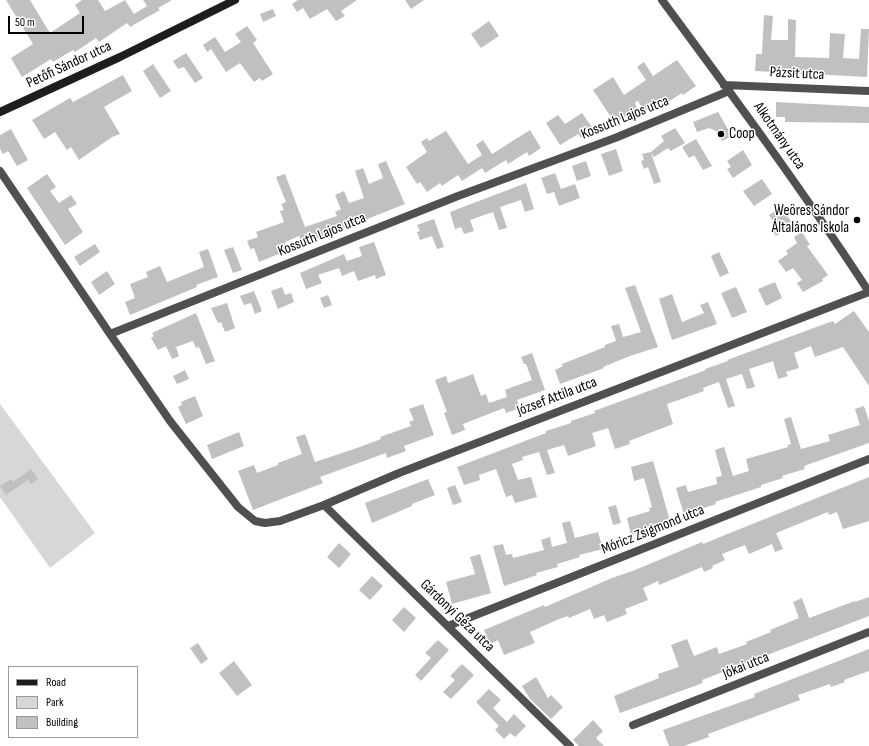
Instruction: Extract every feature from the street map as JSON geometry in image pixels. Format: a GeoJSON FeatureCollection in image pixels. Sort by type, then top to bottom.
{"type":"FeatureCollection","features":[{"type":"Feature","properties":{"kind":"main road","name":"Petőfi Sándor utca"},"geometry":{"type":"LineString","coordinates":[[0,112],[120,57],[235,0]]}},
{"type":"Feature","properties":{"kind":"street","name":"Alkotmány utca"},"geometry":{"type":"LineString","coordinates":[[662,0],[828,229],[869,292]]}},
{"type":"Feature","properties":{"kind":"street","name":"Pázsit utca"},"geometry":{"type":"LineString","coordinates":[[727,88],[869,91]]}},
{"type":"Feature","properties":{"kind":"street","name":"Kossuth Lajos utca"},"geometry":{"type":"LineString","coordinates":[[110,334],[458,196],[615,138],[727,88]]}},
{"type":"Feature","properties":{"kind":"street"},"geometry":{"type":"LineString","coordinates":[[0,170],[110,334]]}},
{"type":"Feature","properties":{"kind":"street","name":"József Attila utca"},"geometry":{"type":"LineString","coordinates":[[110,334],[170,421],[238,507],[255,520],[265,523],[280,521],[324,505],[400,473],[869,292]]}},
{"type":"Feature","properties":{"kind":"street","name":"Móricz Zsigmond utca"},"geometry":{"type":"LineString","coordinates":[[448,626],[869,459]]}},
{"type":"Feature","properties":{"kind":"street","name":"Gárdonyi Géza utca"},"geometry":{"type":"LineString","coordinates":[[324,505],[570,746]]}},
{"type":"Feature","properties":{"kind":"street","name":"Jókai utca"},"geometry":{"type":"LineString","coordinates":[[633,725],[869,632]]}},
{"type":"Feature","properties":{"kind":"green space"},"geometry":{"type":"Polygon","coordinates":[[[0,404],[95,533],[50,568],[0,497],[0,404]]]}},
{"type":"Feature","properties":{"kind":"building"},"geometry":{"type":"Polygon","coordinates":[[[6,0],[30,0],[50,33],[80,13],[75,5],[82,0],[98,0],[105,11],[125,0],[134,14],[147,6],[143,0],[172,0],[158,8],[160,10],[130,27],[127,23],[99,42],[96,38],[75,52],[73,50],[53,62],[51,59],[22,77],[11,58],[33,44],[6,0]]]}},
{"type":"Feature","properties":{"kind":"building"},"geometry":{"type":"Polygon","coordinates":[[[298,0],[357,0],[341,11],[345,16],[336,21],[327,9],[310,19],[303,8],[297,12],[292,4],[298,0]]]}},
{"type":"Feature","properties":{"kind":"building"},"geometry":{"type":"Polygon","coordinates":[[[405,0],[424,0],[411,9],[405,0]]]}},
{"type":"Feature","properties":{"kind":"building"},"geometry":{"type":"Polygon","coordinates":[[[273,9],[276,16],[263,22],[260,14],[273,9]]]}},
{"type":"Feature","properties":{"kind":"building"},"geometry":{"type":"Polygon","coordinates":[[[764,15],[773,16],[771,40],[788,40],[788,19],[796,20],[795,57],[829,58],[830,33],[845,34],[843,58],[859,59],[861,29],[869,29],[867,77],[755,71],[756,54],[762,54],[764,15]]]}},
{"type":"Feature","properties":{"kind":"building"},"geometry":{"type":"Polygon","coordinates":[[[489,21],[499,36],[481,48],[471,34],[489,21]]]}},
{"type":"Feature","properties":{"kind":"building"},"geometry":{"type":"Polygon","coordinates":[[[247,26],[257,40],[253,43],[273,74],[262,81],[260,78],[254,82],[240,63],[226,72],[211,49],[207,52],[203,45],[215,37],[225,52],[241,42],[235,34],[247,26]]]}},
{"type":"Feature","properties":{"kind":"building"},"geometry":{"type":"Polygon","coordinates":[[[186,53],[203,78],[195,83],[184,67],[178,69],[173,61],[186,53]]]}},
{"type":"Feature","properties":{"kind":"building"},"geometry":{"type":"Polygon","coordinates":[[[677,60],[696,86],[657,109],[654,105],[644,111],[638,101],[635,102],[637,109],[615,123],[593,90],[613,77],[624,95],[646,80],[637,67],[644,62],[653,76],[677,60]]]}},
{"type":"Feature","properties":{"kind":"building"},"geometry":{"type":"Polygon","coordinates":[[[153,64],[171,91],[160,98],[143,71],[153,64]]]}},
{"type":"Feature","properties":{"kind":"building"},"geometry":{"type":"Polygon","coordinates":[[[123,75],[132,91],[104,107],[120,134],[112,137],[79,160],[71,147],[67,150],[55,132],[44,139],[32,120],[70,98],[73,102],[123,75]]]}},
{"type":"Feature","properties":{"kind":"building"},"geometry":{"type":"Polygon","coordinates":[[[776,102],[869,107],[869,123],[785,122],[785,117],[776,117],[776,102]]]}},
{"type":"Feature","properties":{"kind":"building"},"geometry":{"type":"Polygon","coordinates":[[[718,112],[732,136],[722,141],[716,131],[709,128],[697,132],[693,122],[718,112]]]}},
{"type":"Feature","properties":{"kind":"building"},"geometry":{"type":"Polygon","coordinates":[[[582,113],[594,130],[581,138],[578,134],[560,145],[546,123],[558,115],[565,124],[582,113]]]}},
{"type":"Feature","properties":{"kind":"building"},"geometry":{"type":"Polygon","coordinates":[[[675,128],[685,143],[671,151],[668,148],[654,157],[651,153],[661,182],[654,184],[648,167],[644,169],[641,161],[644,160],[642,154],[651,152],[664,141],[661,136],[675,128]]]}},
{"type":"Feature","properties":{"kind":"building"},"geometry":{"type":"Polygon","coordinates":[[[11,129],[28,160],[17,166],[8,151],[3,154],[0,149],[0,135],[11,129]]]}},
{"type":"Feature","properties":{"kind":"building"},"geometry":{"type":"Polygon","coordinates":[[[530,130],[541,148],[529,156],[527,152],[508,164],[506,160],[485,173],[482,168],[462,181],[458,175],[442,186],[440,183],[427,192],[420,182],[417,184],[406,167],[427,152],[421,142],[427,138],[429,141],[446,131],[468,164],[482,155],[476,145],[483,140],[492,154],[530,130]]]}},
{"type":"Feature","properties":{"kind":"building"},"geometry":{"type":"Polygon","coordinates":[[[696,139],[712,166],[703,170],[694,155],[689,158],[682,147],[696,139]]]}},
{"type":"Feature","properties":{"kind":"building"},"geometry":{"type":"Polygon","coordinates":[[[616,149],[623,171],[609,176],[601,154],[616,149]]]}},
{"type":"Feature","properties":{"kind":"building"},"geometry":{"type":"Polygon","coordinates":[[[743,150],[752,165],[733,178],[727,169],[731,167],[727,161],[743,150]]]}},
{"type":"Feature","properties":{"kind":"building"},"geometry":{"type":"Polygon","coordinates":[[[386,161],[405,204],[317,239],[316,235],[301,241],[299,236],[285,242],[288,250],[259,262],[254,248],[250,249],[247,241],[258,237],[256,232],[284,222],[280,211],[284,210],[281,204],[286,202],[276,177],[285,174],[305,227],[337,216],[335,212],[341,209],[335,195],[344,191],[349,203],[364,198],[355,171],[363,168],[369,184],[383,178],[378,164],[386,161]]]}},
{"type":"Feature","properties":{"kind":"building"},"geometry":{"type":"Polygon","coordinates":[[[586,161],[591,176],[577,181],[572,166],[586,161]]]}},
{"type":"Feature","properties":{"kind":"building"},"geometry":{"type":"Polygon","coordinates":[[[555,173],[561,189],[575,184],[580,198],[559,206],[554,192],[547,194],[541,178],[555,173]]]}},
{"type":"Feature","properties":{"kind":"building"},"geometry":{"type":"Polygon","coordinates":[[[47,174],[56,187],[50,191],[59,203],[71,195],[77,204],[68,209],[83,232],[65,245],[27,188],[47,174]]]}},
{"type":"Feature","properties":{"kind":"building"},"geometry":{"type":"Polygon","coordinates":[[[762,179],[772,194],[754,206],[743,191],[762,179]]]}},
{"type":"Feature","properties":{"kind":"building"},"geometry":{"type":"Polygon","coordinates":[[[526,183],[534,209],[525,212],[521,200],[500,207],[507,228],[499,230],[493,212],[470,220],[474,231],[464,234],[461,227],[455,229],[450,212],[526,183]]]}},
{"type":"Feature","properties":{"kind":"building"},"geometry":{"type":"Polygon","coordinates":[[[778,209],[782,215],[785,213],[793,224],[776,236],[771,229],[776,226],[769,215],[778,209]]]}},
{"type":"Feature","properties":{"kind":"building"},"geometry":{"type":"Polygon","coordinates":[[[434,219],[444,247],[437,249],[432,236],[420,240],[417,232],[420,231],[417,225],[434,219]]]}},
{"type":"Feature","properties":{"kind":"building"},"geometry":{"type":"Polygon","coordinates":[[[802,232],[810,245],[807,246],[828,275],[822,279],[823,281],[803,292],[797,283],[802,280],[793,268],[786,272],[778,261],[788,254],[786,251],[797,243],[794,237],[802,232]]]}},
{"type":"Feature","properties":{"kind":"building"},"geometry":{"type":"Polygon","coordinates":[[[374,242],[386,275],[376,279],[375,275],[358,281],[354,271],[342,276],[339,268],[318,275],[322,283],[306,289],[300,273],[344,254],[347,261],[362,256],[359,247],[374,242]]]}},
{"type":"Feature","properties":{"kind":"building"},"geometry":{"type":"Polygon","coordinates":[[[95,244],[100,252],[80,266],[74,257],[95,244]]]}},
{"type":"Feature","properties":{"kind":"building"},"geometry":{"type":"Polygon","coordinates":[[[233,247],[242,270],[233,273],[224,250],[233,247]]]}},
{"type":"Feature","properties":{"kind":"building"},"geometry":{"type":"Polygon","coordinates":[[[208,249],[218,277],[196,285],[197,287],[130,315],[125,302],[135,298],[130,284],[148,277],[146,272],[160,266],[167,282],[204,267],[199,252],[208,249]]]}},
{"type":"Feature","properties":{"kind":"building"},"geometry":{"type":"Polygon","coordinates":[[[719,252],[729,273],[720,277],[711,256],[719,252]]]}},
{"type":"Feature","properties":{"kind":"building"},"geometry":{"type":"Polygon","coordinates":[[[107,271],[115,284],[99,295],[91,282],[107,271]]]}},
{"type":"Feature","properties":{"kind":"building"},"geometry":{"type":"Polygon","coordinates":[[[775,282],[782,298],[766,306],[758,289],[775,282]]]}},
{"type":"Feature","properties":{"kind":"building"},"geometry":{"type":"Polygon","coordinates":[[[635,285],[658,347],[630,356],[603,367],[604,368],[560,384],[555,370],[563,366],[562,364],[605,347],[605,345],[616,341],[611,326],[619,324],[623,337],[641,332],[625,288],[635,285]]]}},
{"type":"Feature","properties":{"kind":"building"},"geometry":{"type":"Polygon","coordinates":[[[282,287],[285,295],[291,293],[294,302],[278,309],[271,291],[282,287]]]}},
{"type":"Feature","properties":{"kind":"building"},"geometry":{"type":"Polygon","coordinates":[[[736,287],[747,312],[732,318],[721,293],[736,287]]]}},
{"type":"Feature","properties":{"kind":"building"},"geometry":{"type":"Polygon","coordinates":[[[254,291],[262,311],[255,314],[251,303],[244,305],[240,296],[254,291]]]}},
{"type":"Feature","properties":{"kind":"building"},"geometry":{"type":"Polygon","coordinates":[[[672,294],[682,322],[704,313],[700,305],[708,302],[717,324],[672,340],[659,299],[672,294]]]}},
{"type":"Feature","properties":{"kind":"building"},"geometry":{"type":"Polygon","coordinates":[[[328,295],[332,305],[324,308],[320,298],[328,295]]]}},
{"type":"Feature","properties":{"kind":"building"},"geometry":{"type":"Polygon","coordinates":[[[227,303],[235,328],[225,332],[221,322],[218,323],[211,308],[227,303]]]}},
{"type":"Feature","properties":{"kind":"building"},"geometry":{"type":"Polygon","coordinates":[[[854,311],[869,332],[869,386],[843,347],[815,357],[811,346],[794,353],[799,368],[786,372],[788,376],[778,379],[773,361],[749,369],[755,387],[747,389],[742,374],[726,379],[735,406],[728,408],[719,382],[703,388],[704,391],[667,404],[673,424],[629,441],[630,444],[615,449],[608,428],[592,433],[596,446],[568,456],[564,445],[547,450],[555,473],[547,475],[539,452],[522,457],[523,460],[512,464],[518,480],[531,477],[537,497],[515,503],[512,495],[506,497],[496,469],[479,475],[480,480],[464,485],[457,467],[546,433],[546,431],[571,423],[571,421],[595,413],[594,411],[706,370],[705,369],[728,361],[727,360],[833,321],[835,324],[854,311]]]}},
{"type":"Feature","properties":{"kind":"building"},"geometry":{"type":"Polygon","coordinates":[[[196,313],[215,361],[206,364],[199,347],[196,348],[193,341],[176,347],[179,356],[172,359],[166,346],[158,350],[151,338],[154,336],[152,333],[196,313]]]}},
{"type":"Feature","properties":{"kind":"building"},"geometry":{"type":"Polygon","coordinates":[[[532,353],[545,390],[517,400],[520,408],[506,413],[504,408],[463,424],[465,430],[452,435],[444,413],[447,412],[435,380],[446,376],[448,383],[473,374],[481,396],[486,394],[489,403],[507,397],[505,390],[532,380],[526,364],[524,364],[521,357],[532,353]]]}},
{"type":"Feature","properties":{"kind":"building"},"geometry":{"type":"Polygon","coordinates":[[[185,370],[189,379],[177,384],[173,376],[185,370]]]}},
{"type":"Feature","properties":{"kind":"building"},"geometry":{"type":"Polygon","coordinates":[[[195,396],[203,416],[186,424],[178,407],[182,405],[181,402],[195,396]]]}},
{"type":"Feature","properties":{"kind":"building"},"geometry":{"type":"Polygon","coordinates":[[[423,404],[434,435],[404,446],[406,451],[387,458],[386,453],[320,477],[323,483],[253,510],[238,471],[254,465],[257,473],[302,454],[296,437],[305,434],[315,462],[357,448],[381,439],[380,437],[411,426],[409,422],[414,420],[409,409],[423,404]]]}},
{"type":"Feature","properties":{"kind":"building"},"geometry":{"type":"Polygon","coordinates":[[[864,406],[869,421],[869,443],[804,466],[805,469],[782,476],[783,478],[761,485],[761,487],[715,502],[716,504],[684,515],[676,488],[686,485],[688,492],[717,484],[716,477],[722,476],[715,450],[724,447],[733,476],[749,471],[746,459],[788,447],[788,445],[791,444],[784,419],[791,417],[801,449],[830,441],[828,435],[860,425],[855,409],[864,406]]]}},
{"type":"Feature","properties":{"kind":"building"},"geometry":{"type":"Polygon","coordinates":[[[239,432],[244,446],[212,459],[207,445],[239,432]]]}},
{"type":"Feature","properties":{"kind":"building"},"geometry":{"type":"Polygon","coordinates":[[[653,461],[670,521],[648,527],[648,530],[631,535],[627,518],[650,511],[649,508],[652,507],[644,478],[634,481],[631,467],[653,461]]]}},
{"type":"Feature","properties":{"kind":"building"},"geometry":{"type":"Polygon","coordinates":[[[31,469],[38,479],[31,484],[28,480],[6,495],[0,486],[11,479],[13,482],[31,469]]]}},
{"type":"Feature","properties":{"kind":"building"},"geometry":{"type":"Polygon","coordinates":[[[869,477],[869,521],[843,529],[837,512],[829,515],[828,512],[776,533],[783,549],[775,552],[772,544],[749,554],[745,545],[722,554],[725,560],[712,566],[713,568],[704,572],[702,567],[659,585],[658,581],[643,588],[648,600],[625,609],[627,614],[607,622],[604,615],[594,619],[590,609],[569,618],[568,616],[559,619],[530,632],[535,643],[504,655],[498,640],[490,644],[484,630],[544,605],[545,607],[702,542],[703,544],[869,477]]]}},
{"type":"Feature","properties":{"kind":"building"},"geometry":{"type":"Polygon","coordinates":[[[428,479],[435,495],[372,523],[365,503],[428,479]]]}},
{"type":"Feature","properties":{"kind":"building"},"geometry":{"type":"Polygon","coordinates":[[[455,485],[462,502],[453,505],[447,488],[455,485]]]}},
{"type":"Feature","properties":{"kind":"building"},"geometry":{"type":"Polygon","coordinates":[[[616,505],[621,523],[613,525],[608,507],[616,505]]]}},
{"type":"Feature","properties":{"kind":"building"},"geometry":{"type":"Polygon","coordinates":[[[570,521],[575,538],[598,532],[603,549],[579,555],[580,557],[557,564],[558,567],[536,573],[537,575],[504,586],[493,546],[503,544],[506,555],[512,554],[513,558],[544,550],[541,540],[550,537],[552,547],[567,543],[562,523],[570,521]]]}},
{"type":"Feature","properties":{"kind":"building"},"geometry":{"type":"Polygon","coordinates":[[[339,543],[351,554],[339,568],[327,557],[339,543]]]}},
{"type":"Feature","properties":{"kind":"building"},"geometry":{"type":"Polygon","coordinates":[[[480,554],[491,593],[452,604],[446,582],[475,574],[470,557],[480,554]]]}},
{"type":"Feature","properties":{"kind":"building"},"geometry":{"type":"Polygon","coordinates":[[[372,576],[383,586],[370,600],[359,590],[372,576]]]}},
{"type":"Feature","properties":{"kind":"building"},"geometry":{"type":"Polygon","coordinates":[[[869,597],[869,616],[702,680],[703,683],[620,713],[614,696],[659,678],[658,674],[679,667],[671,645],[687,639],[694,656],[717,647],[719,654],[747,644],[746,642],[771,632],[770,630],[799,618],[793,602],[802,598],[809,618],[869,597]]]}},
{"type":"Feature","properties":{"kind":"building"},"geometry":{"type":"Polygon","coordinates":[[[404,607],[416,618],[404,632],[392,620],[404,607]]]}},
{"type":"Feature","properties":{"kind":"building"},"geometry":{"type":"Polygon","coordinates":[[[438,640],[449,650],[421,681],[415,675],[431,658],[425,653],[438,640]]]}},
{"type":"Feature","properties":{"kind":"building"},"geometry":{"type":"Polygon","coordinates":[[[198,643],[208,659],[201,664],[190,648],[198,643]]]}},
{"type":"Feature","properties":{"kind":"building"},"geometry":{"type":"Polygon","coordinates":[[[869,649],[869,671],[844,680],[845,682],[831,687],[830,684],[798,695],[800,700],[708,734],[709,737],[684,746],[669,746],[663,730],[755,697],[754,694],[869,649]]]}},
{"type":"Feature","properties":{"kind":"building"},"geometry":{"type":"Polygon","coordinates":[[[234,661],[252,685],[237,696],[219,673],[234,661]]]}},
{"type":"Feature","properties":{"kind":"building"},"geometry":{"type":"Polygon","coordinates":[[[462,664],[474,675],[451,699],[443,692],[455,680],[450,676],[462,664]]]}},
{"type":"Feature","properties":{"kind":"building"},"geometry":{"type":"Polygon","coordinates":[[[536,677],[548,698],[551,695],[563,707],[551,719],[530,699],[522,686],[536,677]]]}},
{"type":"Feature","properties":{"kind":"building"},"geometry":{"type":"Polygon","coordinates":[[[489,689],[501,700],[493,708],[507,722],[514,714],[526,726],[515,737],[510,733],[504,739],[495,730],[499,726],[476,702],[489,689]]]}},
{"type":"Feature","properties":{"kind":"building"},"geometry":{"type":"Polygon","coordinates":[[[593,720],[603,731],[596,738],[604,746],[579,746],[573,740],[593,720]]]}},
{"type":"Feature","properties":{"kind":"place","name":"Coop"},"geometry":{"type":"Point","coordinates":[721,134]}},
{"type":"Feature","properties":{"kind":"place","name":"Weöres Sándor Általános Iskola"},"geometry":{"type":"Point","coordinates":[857,220]}}]}
